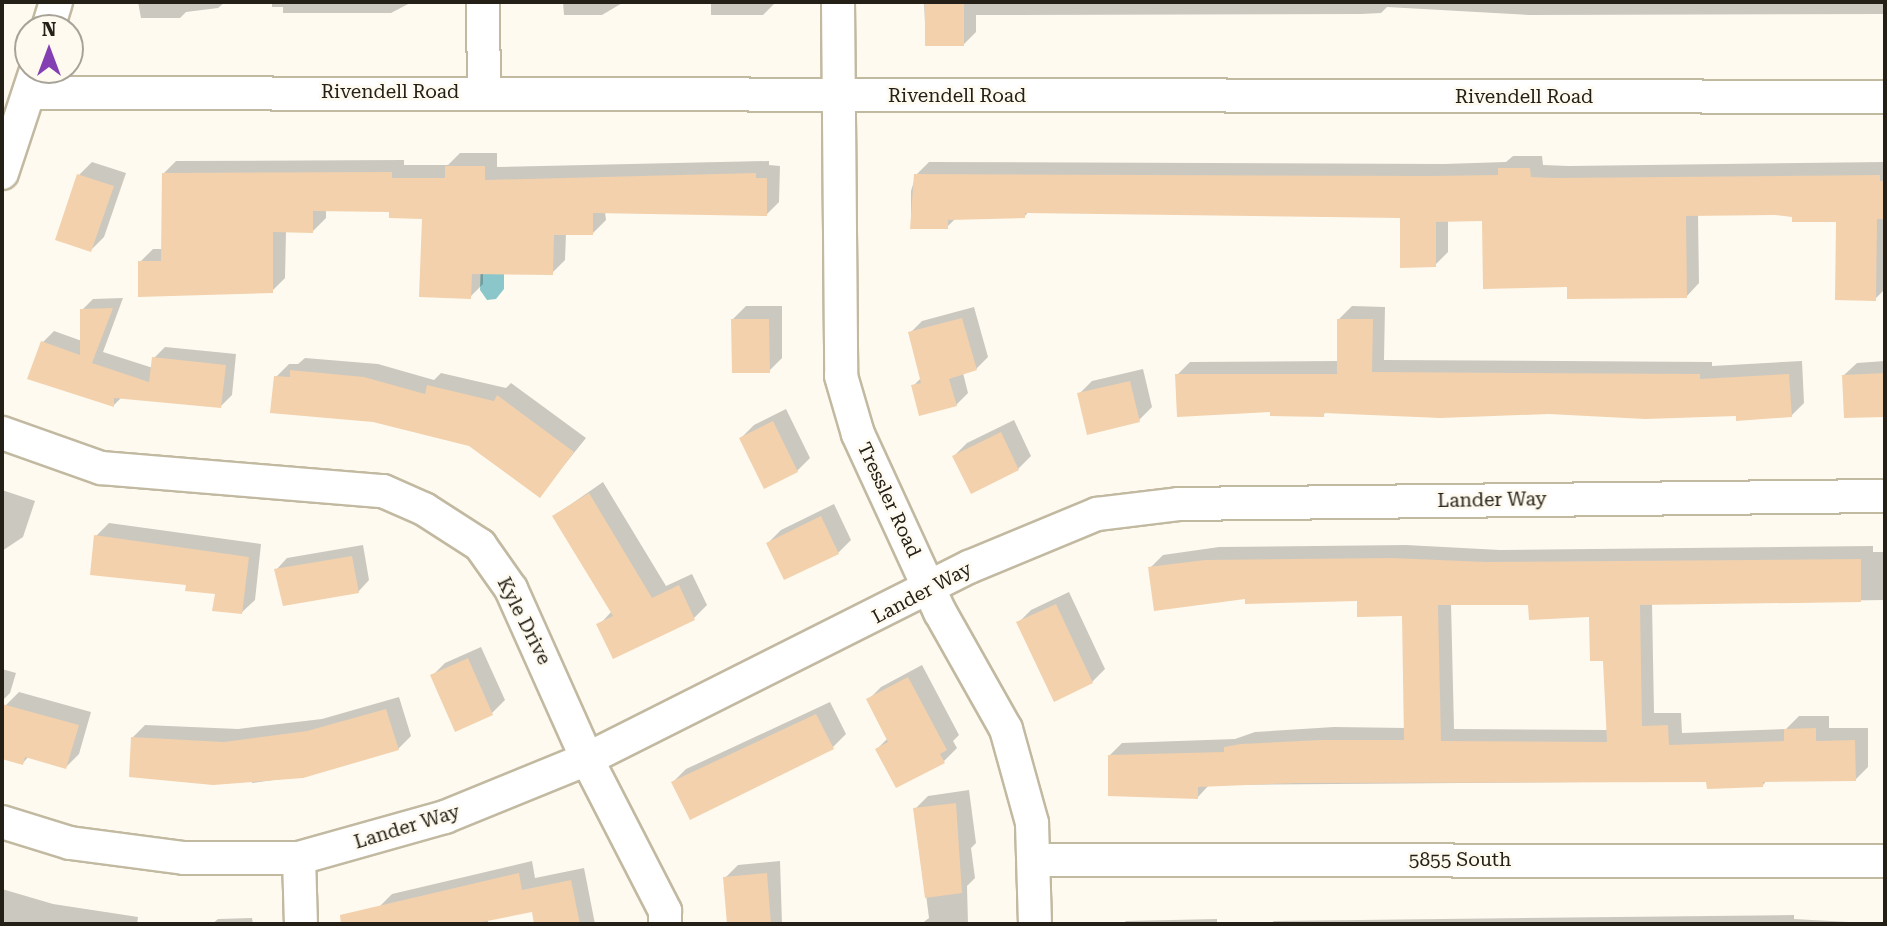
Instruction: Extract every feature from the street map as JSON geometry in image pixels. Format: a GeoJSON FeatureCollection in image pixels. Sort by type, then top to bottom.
{"type":"FeatureCollection","features":[{"type":"Feature","properties":{"kind":"street"},"geometry":{"type":"LineString","coordinates":[[484,2],[484,92]]}},
{"type":"Feature","properties":{"kind":"street","name":"Tressler Road"},"geometry":{"type":"LineString","coordinates":[[838,2],[841,376],[858,434],[930,589],[1006,729],[1025,792],[1035,860],[1035,924]]}},
{"type":"Feature","properties":{"kind":"street","name":"Rivendell Road"},"geometry":{"type":"LineString","coordinates":[[84,82],[484,92],[838,95],[1885,97]]}},
{"type":"Feature","properties":{"kind":"street"},"geometry":{"type":"LineString","coordinates":[[2,173],[32,84]]}},
{"type":"Feature","properties":{"kind":"street","name":"Kyle Drive"},"geometry":{"type":"LineString","coordinates":[[2,433],[101,468],[383,491],[424,509],[480,545],[511,589],[587,759],[665,911],[664,924]]}},
{"type":"Feature","properties":{"kind":"street","name":"Lander Way"},"geometry":{"type":"LineString","coordinates":[[2,822],[70,844],[184,859],[299,859],[445,817],[587,759],[930,589],[969,567],[1097,514],[1178,504],[1885,496]]}},
{"type":"Feature","properties":{"kind":"street"},"geometry":{"type":"LineString","coordinates":[[299,859],[301,924]]}},
{"type":"Feature","properties":{"kind":"street","name":"5855 South"},"geometry":{"type":"LineString","coordinates":[[1035,860],[1885,861]]}},
{"type":"Feature","properties":{"kind":"water"},"geometry":{"type":"Polygon","coordinates":[[[481,259],[504,260],[504,289],[496,299],[487,300],[480,290],[481,259]]]}},
{"type":"Feature","properties":{"kind":"building"},"geometry":{"type":"Polygon","coordinates":[[[925,2],[964,2],[964,46],[925,46],[925,2]]]}},
{"type":"Feature","properties":{"kind":"building"},"geometry":{"type":"Polygon","coordinates":[[[445,166],[485,166],[485,180],[756,173],[756,178],[767,178],[767,216],[593,213],[593,235],[554,235],[553,275],[472,274],[471,299],[419,297],[422,219],[389,218],[389,212],[313,211],[313,233],[273,232],[273,293],[138,297],[138,261],[161,261],[162,173],[392,172],[392,178],[445,178],[445,166]]]}},
{"type":"Feature","properties":{"kind":"building"},"geometry":{"type":"Polygon","coordinates":[[[1498,168],[1530,168],[1531,177],[1555,178],[1880,175],[1880,181],[1885,181],[1885,219],[1877,219],[1876,301],[1835,300],[1836,222],[1792,222],[1792,217],[1775,215],[1686,216],[1687,298],[1567,299],[1567,287],[1483,289],[1482,221],[1436,222],[1436,267],[1400,268],[1400,218],[1025,213],[1025,218],[948,220],[948,229],[910,229],[914,174],[1430,176],[1498,175],[1498,168]]]}},
{"type":"Feature","properties":{"kind":"building"},"geometry":{"type":"Polygon","coordinates":[[[77,174],[114,186],[91,252],[55,240],[77,174]]]}},
{"type":"Feature","properties":{"kind":"building"},"geometry":{"type":"Polygon","coordinates":[[[113,308],[92,363],[149,382],[152,357],[226,365],[221,408],[114,398],[114,407],[27,379],[41,341],[80,355],[80,309],[113,308]]]}},
{"type":"Feature","properties":{"kind":"building"},"geometry":{"type":"Polygon","coordinates":[[[962,318],[977,370],[949,379],[957,406],[919,416],[911,385],[921,383],[908,332],[962,318]]]}},
{"type":"Feature","properties":{"kind":"building"},"geometry":{"type":"Polygon","coordinates":[[[731,319],[769,319],[770,373],[732,373],[731,319]]]}},
{"type":"Feature","properties":{"kind":"building"},"geometry":{"type":"Polygon","coordinates":[[[1337,319],[1373,319],[1372,372],[1700,374],[1700,379],[1789,374],[1792,417],[1736,421],[1736,416],[1645,419],[1549,414],[1440,418],[1324,413],[1324,417],[1270,416],[1270,412],[1177,417],[1175,374],[1337,374],[1337,319]]]}},
{"type":"Feature","properties":{"kind":"building"},"geometry":{"type":"Polygon","coordinates":[[[290,370],[364,377],[425,394],[427,385],[494,401],[497,395],[574,452],[540,498],[469,446],[373,422],[270,413],[274,376],[290,377],[290,370]]]}},
{"type":"Feature","properties":{"kind":"building"},"geometry":{"type":"Polygon","coordinates":[[[1885,373],[1885,417],[1844,418],[1842,375],[1885,373]]]}},
{"type":"Feature","properties":{"kind":"building"},"geometry":{"type":"Polygon","coordinates":[[[1130,381],[1140,422],[1087,435],[1077,393],[1130,381]]]}},
{"type":"Feature","properties":{"kind":"building"},"geometry":{"type":"Polygon","coordinates":[[[773,421],[798,472],[764,489],[739,438],[773,421]]]}},
{"type":"Feature","properties":{"kind":"building"},"geometry":{"type":"Polygon","coordinates":[[[1001,432],[1019,470],[971,494],[952,456],[1001,432]]]}},
{"type":"Feature","properties":{"kind":"building"},"geometry":{"type":"Polygon","coordinates":[[[589,493],[652,598],[679,585],[695,620],[613,659],[596,624],[613,616],[552,516],[589,493]]]}},
{"type":"Feature","properties":{"kind":"building"},"geometry":{"type":"Polygon","coordinates":[[[821,516],[839,554],[784,580],[766,543],[821,516]]]}},
{"type":"Feature","properties":{"kind":"building"},"geometry":{"type":"Polygon","coordinates":[[[94,535],[249,557],[242,614],[212,611],[215,594],[185,591],[186,585],[90,575],[94,535]]]}},
{"type":"Feature","properties":{"kind":"building"},"geometry":{"type":"Polygon","coordinates":[[[352,556],[359,593],[283,606],[274,569],[352,556]]]}},
{"type":"Feature","properties":{"kind":"building"},"geometry":{"type":"Polygon","coordinates":[[[1392,558],[1486,562],[1861,559],[1861,602],[1640,605],[1642,726],[1668,725],[1669,745],[1784,741],[1784,729],[1816,728],[1816,741],[1855,740],[1856,781],[1763,782],[1763,787],[1707,789],[1706,782],[1297,783],[1198,787],[1198,799],[1108,796],[1108,755],[1224,752],[1224,747],[1241,744],[1404,740],[1402,616],[1357,617],[1357,601],[1245,604],[1245,599],[1154,611],[1148,567],[1205,560],[1392,558]],[[1438,605],[1441,741],[1607,742],[1603,661],[1590,661],[1589,617],[1529,620],[1528,605],[1438,605]]]}},
{"type":"Feature","properties":{"kind":"building"},"geometry":{"type":"Polygon","coordinates":[[[1056,604],[1093,683],[1054,702],[1016,622],[1056,604]]]}},
{"type":"Feature","properties":{"kind":"building"},"geometry":{"type":"Polygon","coordinates":[[[468,658],[493,715],[455,732],[430,675],[468,658]]]}},
{"type":"Feature","properties":{"kind":"building"},"geometry":{"type":"Polygon","coordinates":[[[908,677],[947,750],[940,754],[945,763],[896,788],[875,749],[888,742],[866,699],[908,677]]]}},
{"type":"Feature","properties":{"kind":"building"},"geometry":{"type":"Polygon","coordinates":[[[2,704],[79,725],[66,769],[25,757],[23,765],[2,759],[2,704]]]}},
{"type":"Feature","properties":{"kind":"building"},"geometry":{"type":"Polygon","coordinates":[[[386,709],[399,750],[303,778],[213,785],[129,777],[131,737],[224,742],[307,731],[386,709]]]}},
{"type":"Feature","properties":{"kind":"building"},"geometry":{"type":"Polygon","coordinates":[[[816,714],[834,749],[690,820],[671,782],[816,714]]]}},
{"type":"Feature","properties":{"kind":"building"},"geometry":{"type":"Polygon","coordinates":[[[956,803],[962,893],[925,898],[913,808],[956,803]]]}},
{"type":"Feature","properties":{"kind":"building"},"geometry":{"type":"Polygon","coordinates":[[[519,873],[522,890],[571,880],[580,924],[534,924],[532,912],[472,924],[341,924],[340,915],[519,873]]]}},
{"type":"Feature","properties":{"kind":"building"},"geometry":{"type":"Polygon","coordinates":[[[767,873],[771,924],[727,924],[723,877],[767,873]]]}}]}
